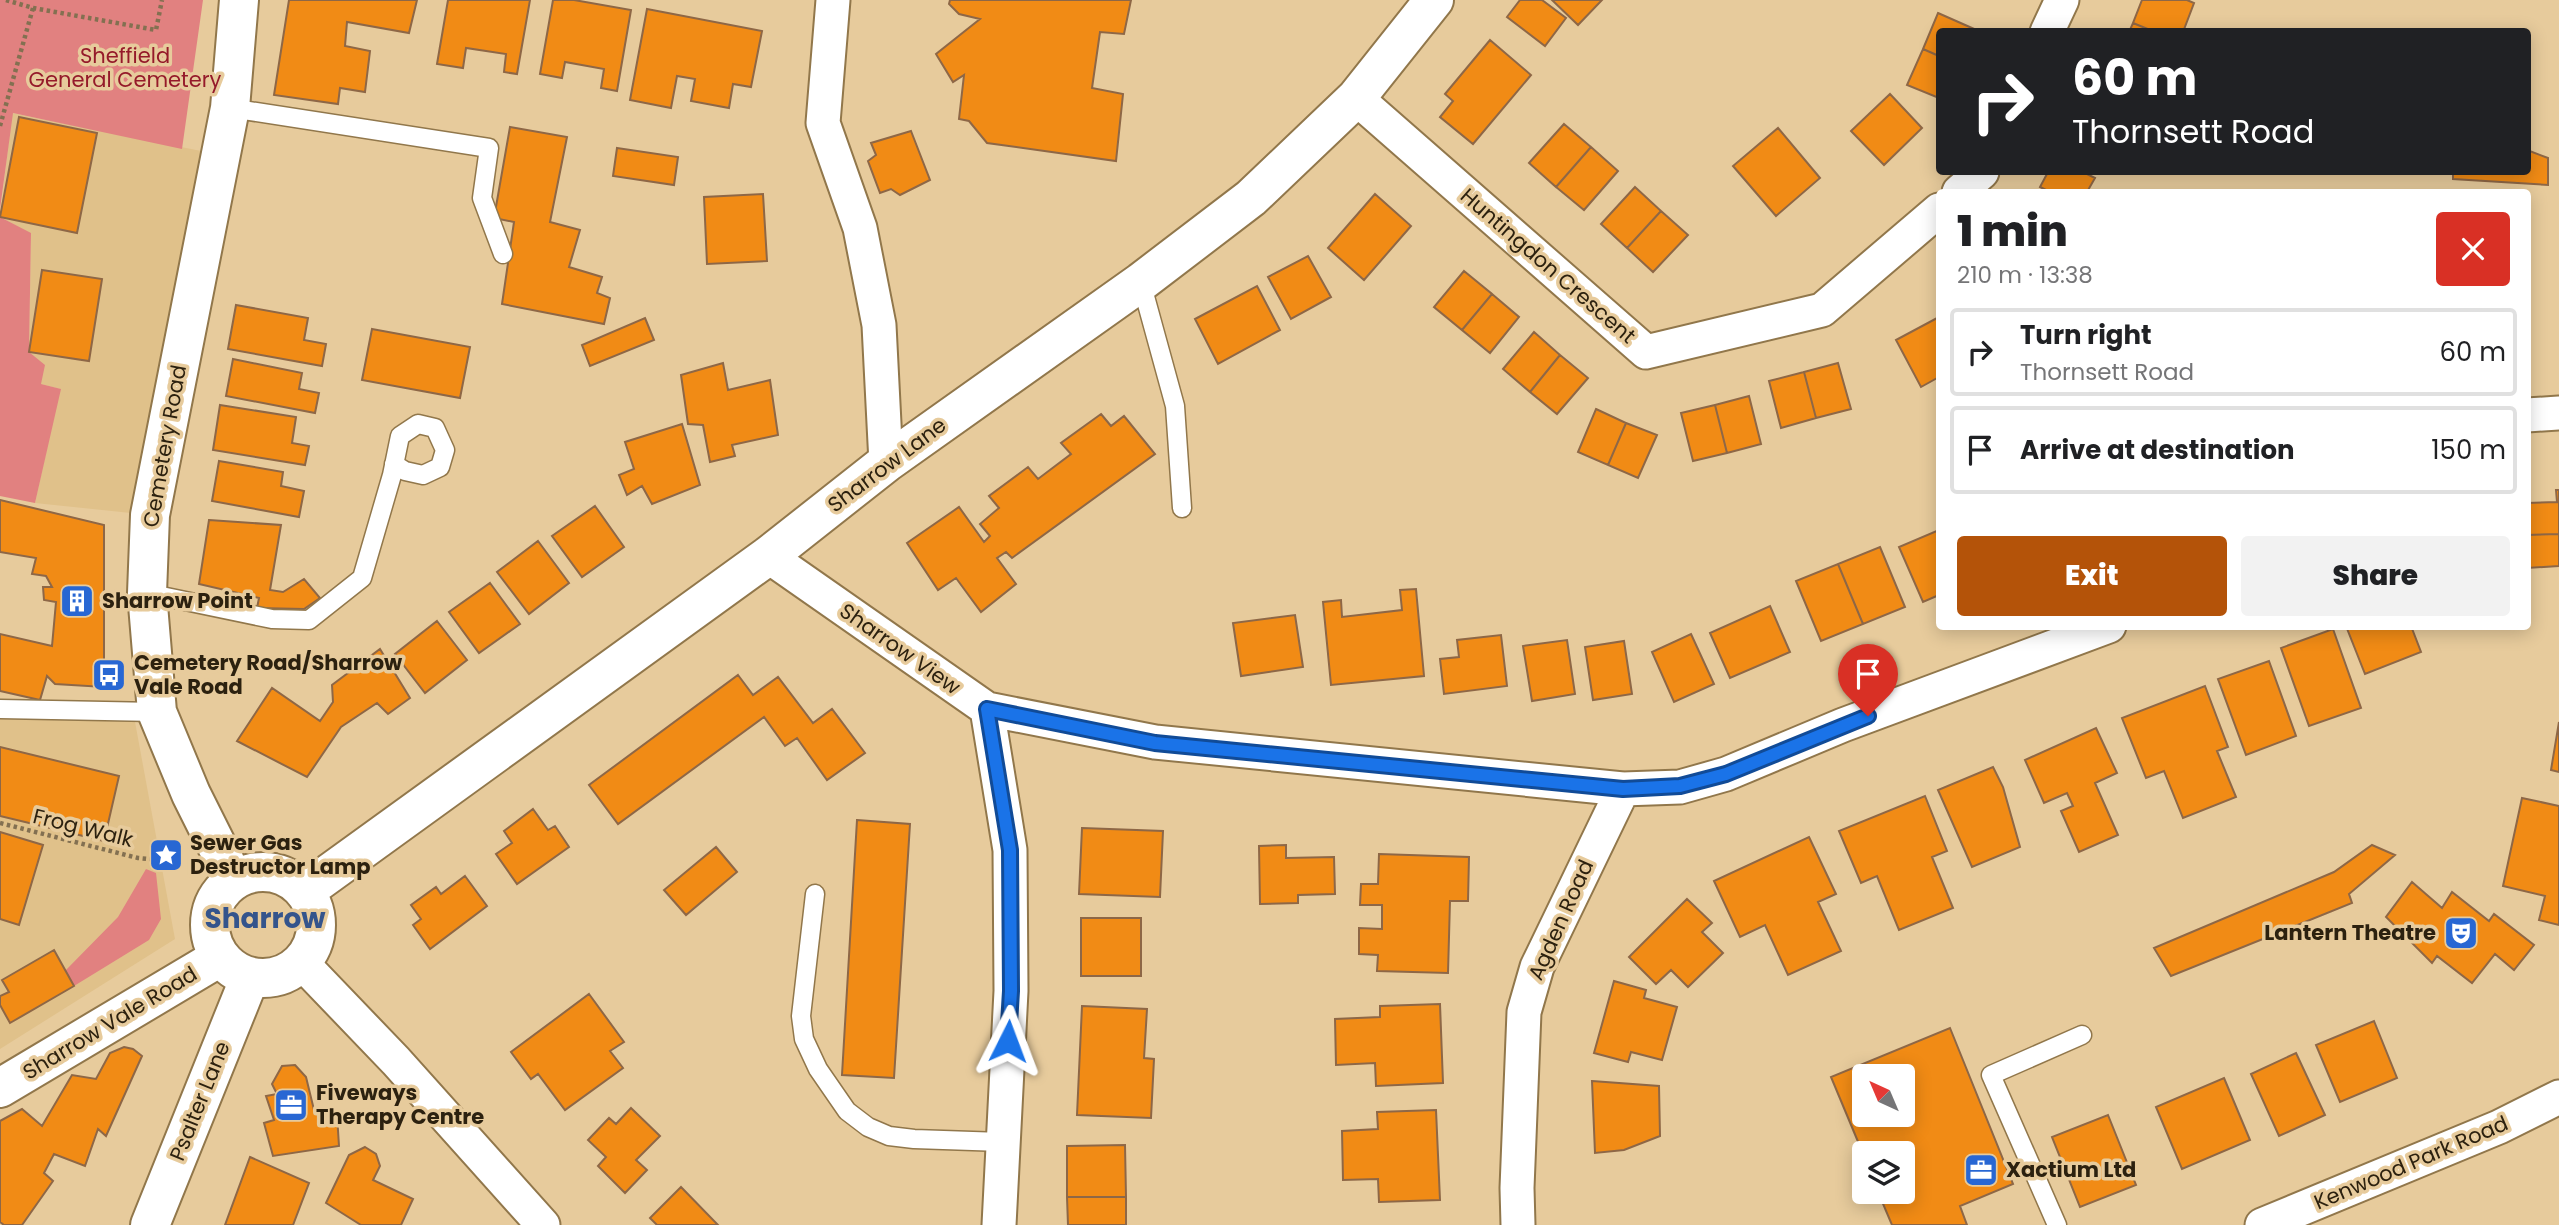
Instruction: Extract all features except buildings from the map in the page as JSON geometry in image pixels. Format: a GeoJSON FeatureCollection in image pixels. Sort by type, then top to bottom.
{"type":"FeatureCollection","features":[{"type":"Feature","properties":{"kind":"street","name":"Cemetery Road"},"geometry":{"type":"LineString","coordinates":[[233,880],[191,794],[157,712],[147,593],[150,515],[230,108],[239,0]]}},
{"type":"Feature","properties":{"kind":"street"},"geometry":{"type":"LineString","coordinates":[[833,0],[824,123],[860,228],[879,325],[886,463]]}},
{"type":"Feature","properties":{"kind":"street","name":"Sharrow Lane"},"geometry":{"type":"LineString","coordinates":[[305,891],[768,556],[886,463],[1141,282],[1251,198],[1356,98],[1434,0]]}},
{"type":"Feature","properties":{"kind":"street"},"geometry":{"type":"LineString","coordinates":[[2049,28],[2062,0]]}},
{"type":"Feature","properties":{"kind":"street","name":"Huntingdon Crescent"},"geometry":{"type":"LineString","coordinates":[[1356,98],[1646,352],[1822,310],[1936,213]]}},
{"type":"Feature","properties":{"kind":"street"},"geometry":{"type":"LineString","coordinates":[[1962,189],[1979,175]]}},
{"type":"Feature","properties":{"kind":"street"},"geometry":{"type":"LineString","coordinates":[[2531,415],[2559,413]]}},
{"type":"Feature","properties":{"kind":"street","name":"Sharrow View"},"geometry":{"type":"LineString","coordinates":[[768,556],[987,709]]}},
{"type":"Feature","properties":{"kind":"street"},"geometry":{"type":"LineString","coordinates":[[999,1225],[1011,991],[1010,850],[987,709],[1155,743],[1623,789],[1680,786],[1726,774],[1843,725],[2098,630]]}},
{"type":"Feature","properties":{"kind":"street","name":"Agden Road"},"geometry":{"type":"LineString","coordinates":[[1518,1225],[1524,1012],[1537,967],[1623,789]]}},
{"type":"Feature","properties":{"kind":"street"},"geometry":{"type":"LineString","coordinates":[[271,872],[290,878],[305,891],[314,908],[317,927],[312,946],[301,962],[286,973],[269,978],[235,967],[213,942],[210,925],[213,907],[221,892],[233,880],[251,873],[271,872]]}},
{"type":"Feature","properties":{"kind":"street"},"geometry":{"type":"LineString","coordinates":[[301,962],[396,1061],[543,1225]]}},
{"type":"Feature","properties":{"kind":"street","name":"Sharrow Vale Road"},"geometry":{"type":"LineString","coordinates":[[0,1088],[235,967]]}},
{"type":"Feature","properties":{"kind":"street","name":"Psalter Lane"},"geometry":{"type":"LineString","coordinates":[[150,1225],[235,967]]}},
{"type":"Feature","properties":{"kind":"street","name":"Kenwood Park Road"},"geometry":{"type":"LineString","coordinates":[[2262,1225],[2499,1127],[2559,1097]]}},
{"type":"Feature","properties":{"kind":"lane"},"geometry":{"type":"LineString","coordinates":[[230,108],[489,148],[482,198],[502,254]]}},
{"type":"Feature","properties":{"kind":"lane"},"geometry":{"type":"LineString","coordinates":[[1141,282],[1175,406],[1182,508]]}},
{"type":"Feature","properties":{"kind":"lane"},"geometry":{"type":"LineString","coordinates":[[147,593],[272,619],[309,620],[362,578],[394,464]]}},
{"type":"Feature","properties":{"kind":"lane"},"geometry":{"type":"LineString","coordinates":[[0,709],[157,712]]}},
{"type":"Feature","properties":{"kind":"lane"},"geometry":{"type":"LineString","coordinates":[[815,894],[801,1016],[804,1039],[818,1069],[848,1111],[868,1126],[889,1136],[1002,1142]]}},
{"type":"Feature","properties":{"kind":"lane"},"geometry":{"type":"LineString","coordinates":[[2057,1225],[1991,1075],[2082,1035]]}},
{"type":"Feature","properties":{"kind":"path"},"geometry":{"type":"LineString","coordinates":[[6,0],[33,8],[156,30],[162,0]]}},
{"type":"Feature","properties":{"kind":"path"},"geometry":{"type":"LineString","coordinates":[[0,126],[33,8]]}},
{"type":"Feature","properties":{"kind":"path","name":"Frog Walk"},"geometry":{"type":"LineString","coordinates":[[0,823],[159,862]]}},
{"type":"Feature","properties":{"kind":"shaded area"},"geometry":{"type":"Polygon","coordinates":[[[12,113],[221,155],[150,515],[35,503],[60,389],[41,384],[29,352],[31,234],[0,217],[12,113]]]}},
{"type":"Feature","properties":{"kind":"shaded area"},"geometry":{"type":"Polygon","coordinates":[[[0,709],[133,711],[175,939],[0,1049],[0,709]]]}},
{"type":"Feature","properties":{"kind":"green space","name":"Sheffield General Cemetery"},"geometry":{"type":"Polygon","coordinates":[[[0,0],[203,0],[182,149],[13,113],[0,209],[0,0]]]}},
{"type":"Feature","properties":{"kind":"green space"},"geometry":{"type":"Polygon","coordinates":[[[0,217],[31,233],[29,352],[45,365],[41,384],[61,389],[35,503],[0,496],[0,217]]]}},
{"type":"Feature","properties":{"kind":"green space"},"geometry":{"type":"Polygon","coordinates":[[[146,869],[156,873],[161,919],[149,940],[74,986],[65,971],[118,917],[146,869]]]}},
{"type":"Feature","properties":{"kind":"place","name":"Sharrow Point"},"geometry":{"type":"Point","coordinates":[77,601]}},
{"type":"Feature","properties":{"kind":"place","name":"Cemetery Road/Sharrow Vale Road"},"geometry":{"type":"Point","coordinates":[109,675]}},
{"type":"Feature","properties":{"kind":"place","name":"Sewer Gas Destructor Lamp"},"geometry":{"type":"Point","coordinates":[166,855]}},
{"type":"Feature","properties":{"kind":"place","name":"Lantern Theatre"},"geometry":{"type":"Point","coordinates":[2461,933]}},
{"type":"Feature","properties":{"kind":"place","name":"Fiveways Therapy Centre"},"geometry":{"type":"Point","coordinates":[291,1105]}},
{"type":"Feature","properties":{"kind":"place","name":"Xactium Ltd"},"geometry":{"type":"Point","coordinates":[1981,1170]}},
{"type":"Feature","properties":{"kind":"district","name":"Sharrow"},"geometry":{"type":"Point","coordinates":[265,918]}},
{"type":"Feature","properties":{"kind":"route"},"geometry":{"type":"LineString","coordinates":[[1008,1041],[1011,991],[1010,850],[987,709],[1155,743],[1623,789],[1680,786],[1726,774],[1868,716]]}}]}
